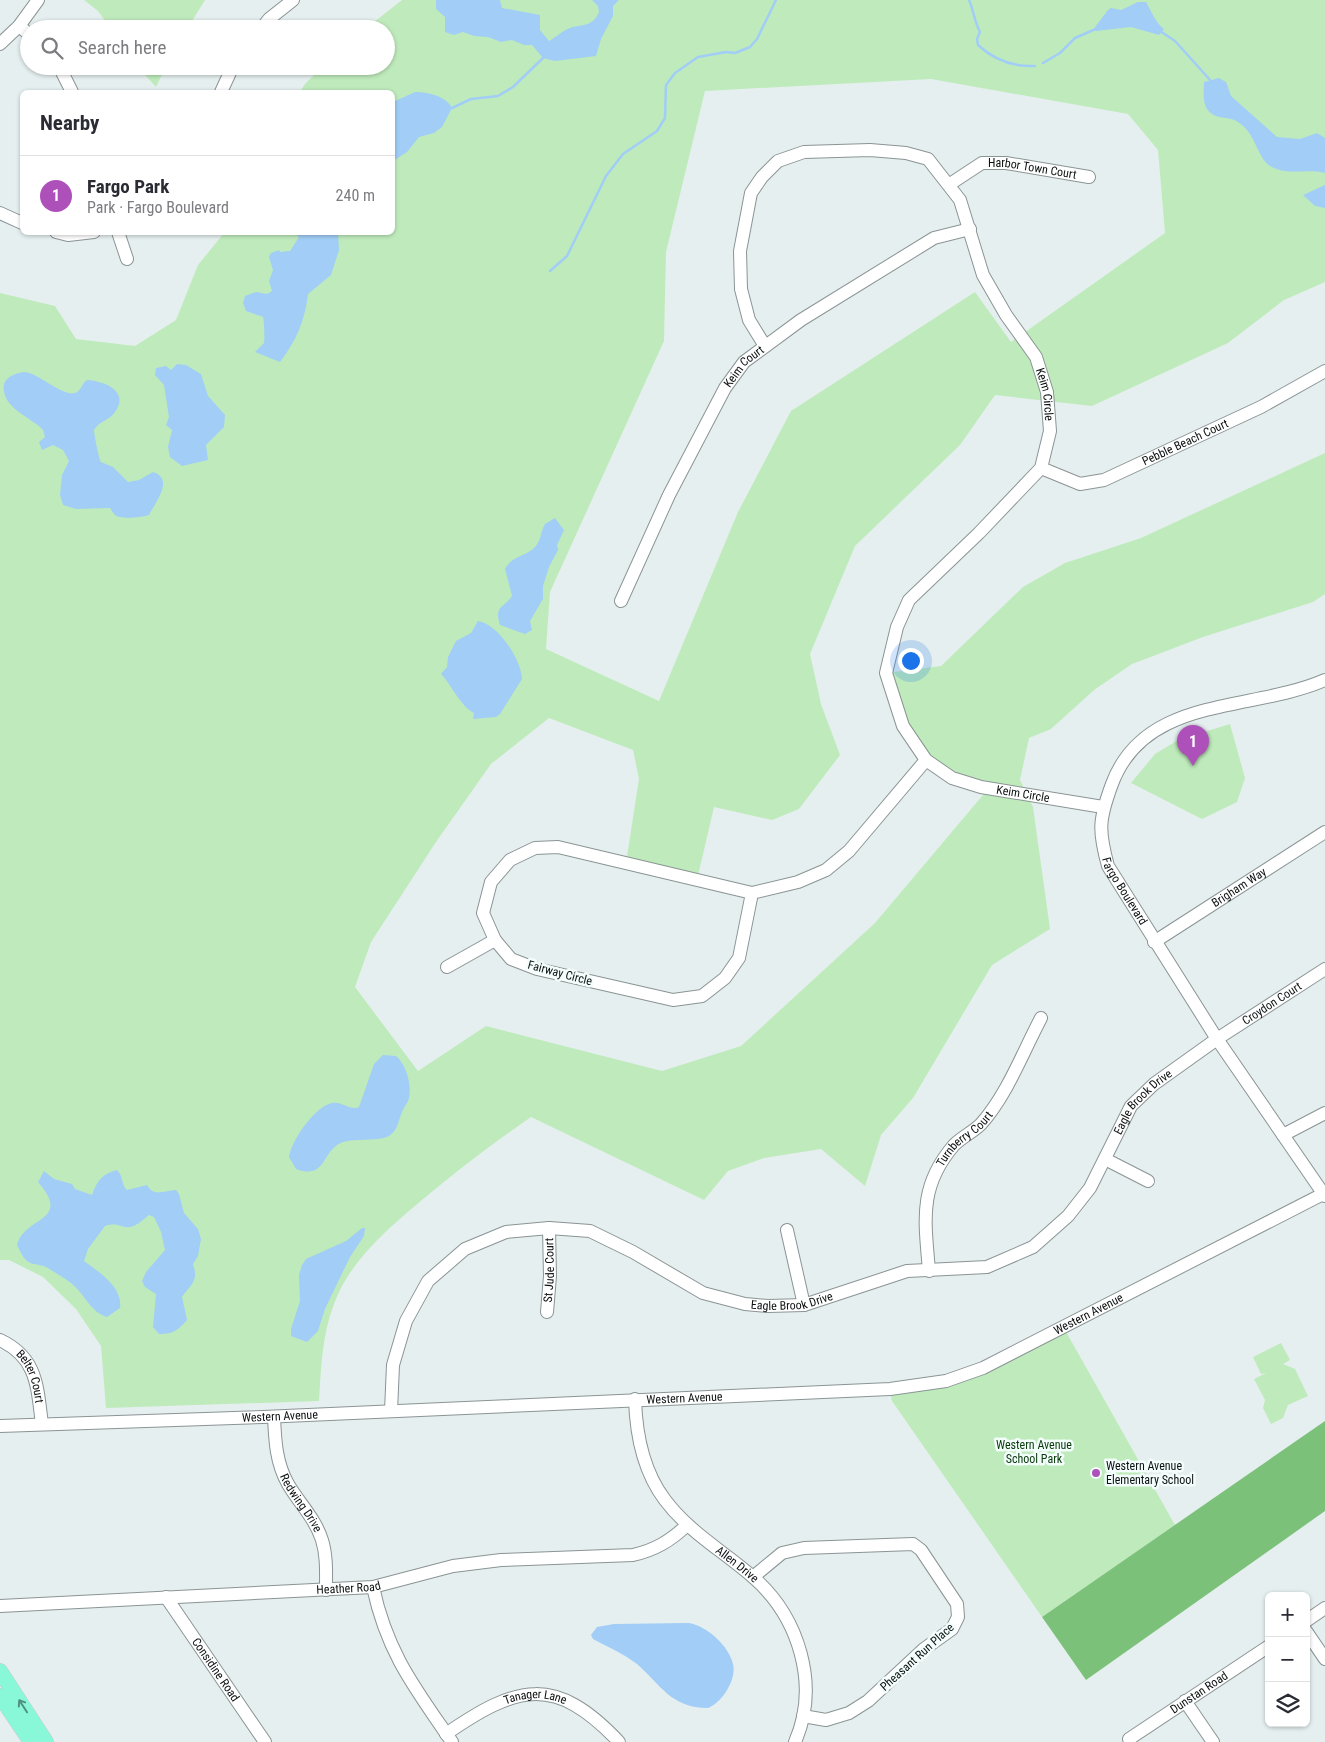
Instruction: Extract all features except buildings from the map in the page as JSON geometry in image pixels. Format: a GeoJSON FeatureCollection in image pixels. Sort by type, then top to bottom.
{"type":"FeatureCollection","features":[{"type":"Feature","properties":{"kind":"main road"},"geometry":{"type":"LineString","coordinates":[[0,1671],[46,1742]]}},
{"type":"Feature","properties":{"kind":"main road"},"geometry":{"type":"LineString","coordinates":[[0,1696],[32,1742]]}},
{"type":"Feature","properties":{"kind":"street"},"geometry":{"type":"LineString","coordinates":[[29,20],[38,0]]}},
{"type":"Feature","properties":{"kind":"street"},"geometry":{"type":"LineString","coordinates":[[268,20],[293,0]]}},
{"type":"Feature","properties":{"kind":"street"},"geometry":{"type":"LineString","coordinates":[[0,44],[20,32]]}},
{"type":"Feature","properties":{"kind":"street"},"geometry":{"type":"LineString","coordinates":[[64,75],[71,90]]}},
{"type":"Feature","properties":{"kind":"street"},"geometry":{"type":"LineString","coordinates":[[222,90],[229,75]]}},
{"type":"Feature","properties":{"kind":"street","name":"Keim Circle"},"geometry":{"type":"LineString","coordinates":[[765,346],[749,320],[740,289],[740,251],[751,193],[762,176],[778,161],[804,152],[870,150],[906,153],[928,160],[950,184],[960,200],[983,275],[1006,315],[1036,357],[1044,383],[1050,431],[1040,468],[979,533],[909,600],[897,627],[886,673],[902,726],[926,760],[952,778],[981,787],[1103,807]]}},
{"type":"Feature","properties":{"kind":"street","name":"Harbor Town Court"},"geometry":{"type":"LineString","coordinates":[[950,184],[982,164],[1006,163],[1089,178]]}},
{"type":"Feature","properties":{"kind":"street"},"geometry":{"type":"LineString","coordinates":[[0,213],[20,222]]}},
{"type":"Feature","properties":{"kind":"street","name":"Keim Court"},"geometry":{"type":"LineString","coordinates":[[621,601],[669,495],[725,388],[744,362],[801,320],[934,238],[970,230]]}},
{"type":"Feature","properties":{"kind":"street"},"geometry":{"type":"LineString","coordinates":[[119,235],[127,259]]}},
{"type":"Feature","properties":{"kind":"street","name":"Pebble Beach Court"},"geometry":{"type":"LineString","coordinates":[[1040,468],[1080,484],[1104,480],[1261,407],[1325,370]]}},
{"type":"Feature","properties":{"kind":"street","name":"Fargo Boulevard"},"geometry":{"type":"LineString","coordinates":[[1324,1194],[1217,1039],[1154,942],[1108,866],[1101,840],[1100,819],[1117,769],[1132,749],[1149,733],[1183,716],[1287,692],[1325,680]]}},
{"type":"Feature","properties":{"kind":"street","name":"Fairway Circle"},"geometry":{"type":"LineString","coordinates":[[752,893],[739,958],[726,978],[702,996],[673,1000],[538,969],[511,959],[495,940],[483,913],[491,882],[510,860],[535,848],[558,847],[752,893],[798,882],[826,870],[849,851],[926,760]]}},
{"type":"Feature","properties":{"kind":"street","name":"Brigham Way"},"geometry":{"type":"LineString","coordinates":[[1154,942],[1325,832]]}},
{"type":"Feature","properties":{"kind":"street"},"geometry":{"type":"LineString","coordinates":[[447,968],[495,940]]}},
{"type":"Feature","properties":{"kind":"street","name":"Croydon Court"},"geometry":{"type":"LineString","coordinates":[[1217,1039],[1325,969]]}},
{"type":"Feature","properties":{"kind":"street","name":"Turnberry Court"},"geometry":{"type":"LineString","coordinates":[[929,1271],[924,1212],[933,1174],[955,1144],[980,1124],[1001,1093],[1041,1018]]}},
{"type":"Feature","properties":{"kind":"street","name":"Eagle Brook Drive"},"geometry":{"type":"LineString","coordinates":[[391,1411],[393,1365],[406,1321],[428,1281],[465,1249],[506,1232],[549,1228],[590,1231],[633,1252],[696,1289],[721,1299],[768,1306],[804,1305],[907,1271],[987,1266],[1033,1247],[1068,1216],[1090,1188],[1131,1106],[1154,1084],[1217,1039]]}},
{"type":"Feature","properties":{"kind":"street"},"geometry":{"type":"LineString","coordinates":[[1283,1135],[1325,1113]]}},
{"type":"Feature","properties":{"kind":"street"},"geometry":{"type":"LineString","coordinates":[[1105,1159],[1148,1181]]}},
{"type":"Feature","properties":{"kind":"street","name":"Western Avenue"},"geometry":{"type":"LineString","coordinates":[[0,1426],[890,1389],[946,1381],[983,1368],[1324,1194]]}},
{"type":"Feature","properties":{"kind":"street","name":"St Jude Court"},"geometry":{"type":"LineString","coordinates":[[547,1312],[550,1276],[549,1228]]}},
{"type":"Feature","properties":{"kind":"street"},"geometry":{"type":"LineString","coordinates":[[787,1230],[804,1305]]}},
{"type":"Feature","properties":{"kind":"street","name":"Belter Court"},"geometry":{"type":"LineString","coordinates":[[0,1340],[15,1348],[29,1362],[37,1384],[42,1424]]}},
{"type":"Feature","properties":{"kind":"street","name":"Allen Drive"},"geometry":{"type":"LineString","coordinates":[[635,1399],[638,1434],[647,1467],[664,1498],[686,1526],[753,1577],[772,1596],[790,1623],[803,1658],[806,1691],[803,1716],[796,1742]]}},
{"type":"Feature","properties":{"kind":"street","name":"Redwing Drive"},"geometry":{"type":"LineString","coordinates":[[274,1416],[279,1464],[287,1482],[310,1515],[322,1539],[326,1555],[326,1590]]}},
{"type":"Feature","properties":{"kind":"street","name":"Heather Road"},"geometry":{"type":"LineString","coordinates":[[0,1606],[372,1588],[453,1566],[500,1560],[633,1555],[667,1542],[686,1526]]}},
{"type":"Feature","properties":{"kind":"street","name":"Pheasant Run Place"},"geometry":{"type":"LineString","coordinates":[[753,1577],[782,1553],[804,1548],[913,1544],[921,1550],[956,1604],[958,1617],[952,1629],[924,1649],[868,1701],[849,1714],[826,1720],[803,1716]]}},
{"type":"Feature","properties":{"kind":"street"},"geometry":{"type":"LineString","coordinates":[[372,1588],[385,1633],[394,1655],[449,1738]]}},
{"type":"Feature","properties":{"kind":"street","name":"Considine Road"},"geometry":{"type":"LineString","coordinates":[[166,1597],[265,1742]]}},
{"type":"Feature","properties":{"kind":"street"},"geometry":{"type":"LineString","coordinates":[[1310,1618],[1325,1608]]}},
{"type":"Feature","properties":{"kind":"street"},"geometry":{"type":"LineString","coordinates":[[1310,1637],[1325,1659]]}},
{"type":"Feature","properties":{"kind":"street","name":"Dunstan Road"},"geometry":{"type":"LineString","coordinates":[[1129,1738],[1265,1649]]}},
{"type":"Feature","properties":{"kind":"street","name":"Tanager Lane"},"geometry":{"type":"LineString","coordinates":[[449,1738],[499,1701],[513,1696],[543,1695],[576,1705],[598,1720],[619,1742]]}},
{"type":"Feature","properties":{"kind":"street"},"geometry":{"type":"LineString","coordinates":[[1185,1701],[1213,1742]]}},
{"type":"Feature","properties":{"kind":"green space"},"geometry":{"type":"Polygon","coordinates":[[[84,0],[205,0],[193,20],[104,20],[98,11],[84,0]]]}},
{"type":"Feature","properties":{"kind":"green space"},"geometry":{"type":"Polygon","coordinates":[[[402,0],[1325,0],[1325,282],[1284,300],[1228,343],[1092,406],[995,395],[960,445],[855,546],[810,654],[821,704],[840,755],[799,809],[772,820],[714,807],[697,880],[626,863],[639,779],[633,750],[549,718],[491,764],[436,842],[371,942],[355,987],[418,1071],[486,1026],[662,1071],[741,1046],[875,923],[988,789],[952,778],[903,726],[886,673],[941,666],[1023,587],[1065,563],[1141,538],[1325,453],[1325,594],[1313,602],[1203,637],[1132,664],[1094,690],[1051,729],[1029,738],[1020,780],[1033,807],[1050,929],[992,965],[913,1098],[881,1135],[865,1186],[821,1149],[764,1158],[728,1171],[704,1200],[531,1117],[422,1200],[383,1234],[360,1259],[341,1288],[330,1316],[323,1352],[319,1401],[106,1408],[101,1346],[76,1309],[43,1277],[9,1260],[0,1260],[0,293],[55,306],[76,339],[135,346],[176,320],[198,265],[222,235],[395,235],[395,90],[301,90],[314,75],[395,75],[395,20],[376,20],[402,0]],[[931,79],[705,91],[666,252],[664,341],[550,592],[546,649],[659,701],[738,512],[791,411],[975,292],[1011,342],[1165,233],[1158,150],[1128,114],[931,79]]]}},
{"type":"Feature","properties":{"kind":"green space"},"geometry":{"type":"Polygon","coordinates":[[[145,75],[162,75],[156,87],[145,75]]]}},
{"type":"Feature","properties":{"kind":"green space"},"geometry":{"type":"Polygon","coordinates":[[[1230,724],[1245,778],[1237,802],[1202,819],[1131,783],[1155,754],[1178,740],[1230,724]]]}},
{"type":"Feature","properties":{"kind":"green space","name":"Western Avenue School Park"},"geometry":{"type":"Polygon","coordinates":[[[1065,1330],[1175,1525],[1042,1617],[892,1401],[890,1393],[945,1385],[1065,1330]]]}},
{"type":"Feature","properties":{"kind":"green space"},"geometry":{"type":"Polygon","coordinates":[[[1281,1343],[1290,1360],[1283,1364],[1295,1369],[1308,1396],[1288,1405],[1283,1418],[1271,1424],[1263,1408],[1265,1400],[1254,1379],[1266,1373],[1261,1374],[1253,1357],[1281,1343]]]}},
{"type":"Feature","properties":{"kind":"green space"},"geometry":{"type":"Polygon","coordinates":[[[1325,1421],[1325,1511],[1086,1680],[1042,1617],[1325,1421]]]}},
{"type":"Feature","properties":{"kind":"water"},"geometry":{"type":"Polygon","coordinates":[[[436,0],[500,0],[502,8],[540,15],[540,30],[549,41],[567,29],[590,23],[594,20],[599,12],[598,6],[592,0],[619,0],[613,6],[613,16],[601,39],[596,56],[555,61],[543,58],[532,45],[524,45],[512,40],[501,42],[488,37],[474,36],[463,32],[454,35],[445,32],[445,17],[436,9],[436,0]]]}},
{"type":"Feature","properties":{"kind":"water"},"geometry":{"type":"Polygon","coordinates":[[[1138,2],[1146,2],[1156,20],[1164,29],[1159,35],[1131,27],[1096,31],[1095,27],[1108,10],[1111,8],[1121,10],[1138,2]]]}},
{"type":"Feature","properties":{"kind":"water"},"geometry":{"type":"Polygon","coordinates":[[[1219,78],[1226,82],[1231,96],[1277,137],[1300,139],[1317,133],[1325,138],[1325,173],[1312,171],[1291,172],[1272,167],[1263,159],[1244,127],[1234,120],[1218,117],[1210,113],[1204,103],[1204,82],[1219,78]]]}},
{"type":"Feature","properties":{"kind":"water"},"geometry":{"type":"Polygon","coordinates":[[[415,92],[425,93],[436,95],[446,100],[452,108],[442,127],[434,133],[419,137],[407,152],[395,160],[395,101],[415,92]]]}},
{"type":"Feature","properties":{"kind":"water"},"geometry":{"type":"Polygon","coordinates":[[[1325,185],[1325,208],[1315,206],[1303,195],[1325,185]]]}},
{"type":"Feature","properties":{"kind":"water"},"geometry":{"type":"Polygon","coordinates":[[[296,235],[338,235],[339,250],[331,275],[308,294],[305,313],[299,330],[280,362],[255,352],[264,343],[263,317],[246,311],[243,303],[245,296],[256,292],[267,294],[272,291],[269,281],[273,270],[269,257],[271,253],[279,250],[280,252],[290,251],[299,237],[296,235]]]}},
{"type":"Feature","properties":{"kind":"water"},"geometry":{"type":"Polygon","coordinates":[[[177,364],[186,365],[201,374],[208,396],[225,415],[224,427],[206,445],[208,460],[182,466],[170,457],[168,447],[172,430],[166,425],[169,417],[164,385],[155,375],[156,368],[166,366],[171,370],[177,364]]]}},
{"type":"Feature","properties":{"kind":"water"},"geometry":{"type":"Polygon","coordinates":[[[24,372],[37,376],[66,392],[77,392],[87,380],[101,382],[113,388],[119,398],[119,405],[110,417],[94,430],[99,456],[101,462],[113,467],[128,482],[139,480],[153,472],[159,475],[162,480],[162,492],[149,515],[126,518],[118,517],[110,508],[76,509],[63,505],[60,495],[62,475],[69,461],[63,450],[53,445],[42,450],[39,442],[45,437],[43,430],[12,406],[4,392],[4,384],[7,379],[15,374],[24,372]]]}},
{"type":"Feature","properties":{"kind":"water"},"geometry":{"type":"Polygon","coordinates":[[[555,518],[564,530],[543,586],[543,599],[530,621],[532,630],[525,634],[500,625],[498,619],[499,610],[512,596],[505,569],[514,559],[533,549],[538,543],[545,524],[555,518]]]}},
{"type":"Feature","properties":{"kind":"water"},"geometry":{"type":"Polygon","coordinates":[[[478,621],[493,629],[507,644],[518,662],[522,679],[500,714],[496,717],[473,719],[474,713],[464,705],[441,674],[447,667],[448,657],[456,641],[471,633],[478,621]]]}},
{"type":"Feature","properties":{"kind":"water"},"geometry":{"type":"Polygon","coordinates":[[[383,1055],[396,1056],[400,1060],[409,1081],[410,1093],[408,1100],[391,1135],[381,1138],[347,1141],[337,1145],[317,1169],[305,1171],[296,1169],[289,1157],[291,1150],[294,1142],[311,1117],[318,1110],[332,1103],[339,1103],[352,1108],[359,1107],[374,1064],[383,1055]]]}},
{"type":"Feature","properties":{"kind":"water"},"geometry":{"type":"Polygon","coordinates":[[[117,1170],[127,1190],[147,1185],[156,1192],[176,1190],[179,1194],[184,1213],[198,1229],[201,1239],[198,1256],[193,1264],[195,1278],[182,1297],[187,1320],[172,1332],[159,1334],[153,1327],[156,1294],[145,1287],[142,1281],[146,1272],[165,1250],[161,1232],[154,1217],[149,1215],[134,1226],[129,1227],[105,1226],[88,1249],[84,1261],[109,1281],[118,1293],[120,1300],[120,1308],[107,1317],[96,1311],[76,1287],[68,1281],[42,1265],[28,1262],[17,1245],[21,1236],[49,1212],[50,1205],[47,1195],[38,1182],[44,1171],[54,1179],[72,1184],[75,1189],[92,1195],[101,1179],[117,1170]]]}},
{"type":"Feature","properties":{"kind":"water"},"geometry":{"type":"Polygon","coordinates":[[[362,1228],[365,1228],[364,1236],[350,1257],[325,1309],[318,1331],[307,1342],[291,1336],[291,1329],[300,1301],[299,1275],[302,1265],[306,1259],[346,1241],[362,1228]]]}},
{"type":"Feature","properties":{"kind":"water"},"geometry":{"type":"Polygon","coordinates":[[[689,1623],[703,1628],[716,1638],[727,1650],[733,1664],[734,1670],[731,1683],[723,1696],[708,1708],[695,1707],[676,1700],[637,1664],[593,1639],[591,1635],[597,1627],[614,1624],[689,1623]]]}},
{"type":"Feature","properties":{"kind":"waterway"},"geometry":{"type":"LineString","coordinates":[[550,271],[567,256],[606,176],[623,154],[657,131],[665,118],[666,85],[675,73],[698,57],[726,52],[735,53],[750,47],[757,39],[776,0]]}},
{"type":"Feature","properties":{"kind":"waterway"},"geometry":{"type":"LineString","coordinates":[[969,0],[980,32],[977,39],[978,45],[1004,61],[1018,65],[1035,66]]}},
{"type":"Feature","properties":{"kind":"waterway"},"geometry":{"type":"LineString","coordinates":[[1043,63],[1060,53],[1075,38],[1098,28]]}},
{"type":"Feature","properties":{"kind":"waterway"},"geometry":{"type":"LineString","coordinates":[[1160,31],[1175,41],[1211,81]]}},
{"type":"Feature","properties":{"kind":"waterway"},"geometry":{"type":"LineString","coordinates":[[452,108],[471,99],[498,96],[513,87],[543,58]]}},
{"type":"Feature","properties":{"kind":"place","name":"Fargo Park"},"geometry":{"type":"Point","coordinates":[1193,766]}},
{"type":"Feature","properties":{"kind":"place","name":"Western Avenue Elementary School"},"geometry":{"type":"Point","coordinates":[1096,1473]}}]}
